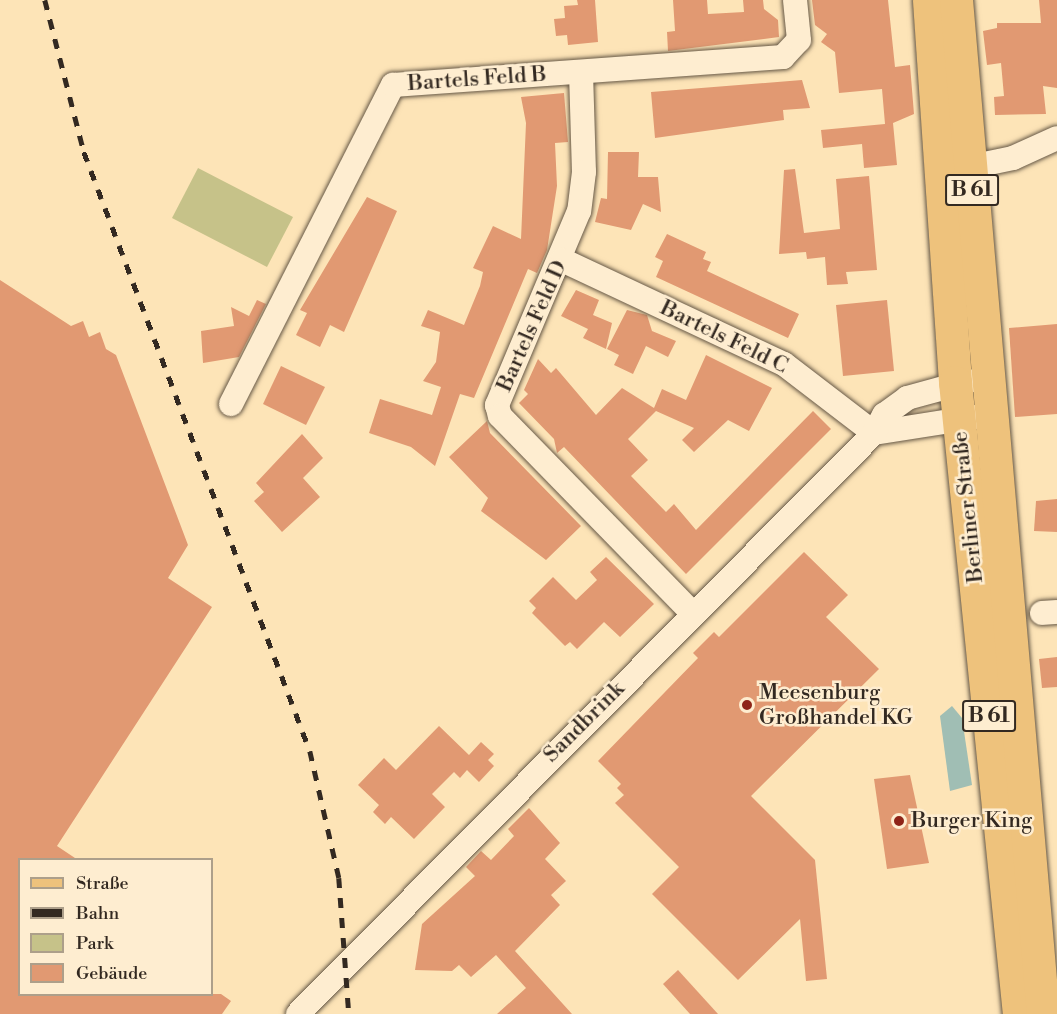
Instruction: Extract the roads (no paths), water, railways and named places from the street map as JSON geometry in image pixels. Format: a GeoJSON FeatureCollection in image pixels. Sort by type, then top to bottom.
{"type":"FeatureCollection","features":[{"type":"Feature","properties":{"kind":"main road","name":"Berliner Straße"},"geometry":{"type":"LineString","coordinates":[[929,0],[971,381],[1019,1014]]}},
{"type":"Feature","properties":{"kind":"main road","name":"Berliner Straße"},"geometry":{"type":"LineString","coordinates":[[956,0],[970,166],[971,381]]}},
{"type":"Feature","properties":{"kind":"main road","name":"Berliner Straße"},"geometry":{"type":"LineString","coordinates":[[974,417],[1043,1014]]}},
{"type":"Feature","properties":{"kind":"street","name":"Bartels Feld B"},"geometry":{"type":"LineString","coordinates":[[231,404],[393,85],[783,57],[799,40],[795,0]]}},
{"type":"Feature","properties":{"kind":"street","name":"Bartels Feld D"},"geometry":{"type":"LineString","coordinates":[[582,72],[584,172],[579,211],[562,260],[497,405],[500,416],[692,613]]}},
{"type":"Feature","properties":{"kind":"street"},"geometry":{"type":"LineString","coordinates":[[970,166],[1013,158],[1057,138]]}},
{"type":"Feature","properties":{"kind":"street","name":"Bartels Feld C"},"geometry":{"type":"LineString","coordinates":[[562,260],[784,364],[873,434]]}},
{"type":"Feature","properties":{"kind":"street","name":"Sandbrink"},"geometry":{"type":"LineString","coordinates":[[298,1014],[692,613],[873,434],[884,415],[907,398],[971,381]]}},
{"type":"Feature","properties":{"kind":"street"},"geometry":{"type":"LineString","coordinates":[[873,434],[974,417]]}},
{"type":"Feature","properties":{"kind":"water"},"geometry":{"type":"Polygon","coordinates":[[[952,706],[962,718],[972,785],[950,791],[940,716],[952,706]]]}},
{"type":"Feature","properties":{"kind":"railway"},"geometry":{"type":"LineString","coordinates":[[45,0],[84,152],[310,751],[339,878],[349,1014]]}},
{"type":"Feature","properties":{"kind":"place","name":"Meesenburg Großhandel KG"},"geometry":{"type":"Point","coordinates":[747,705]}},
{"type":"Feature","properties":{"kind":"place","name":"Burger King"},"geometry":{"type":"Point","coordinates":[899,821]}}]}
